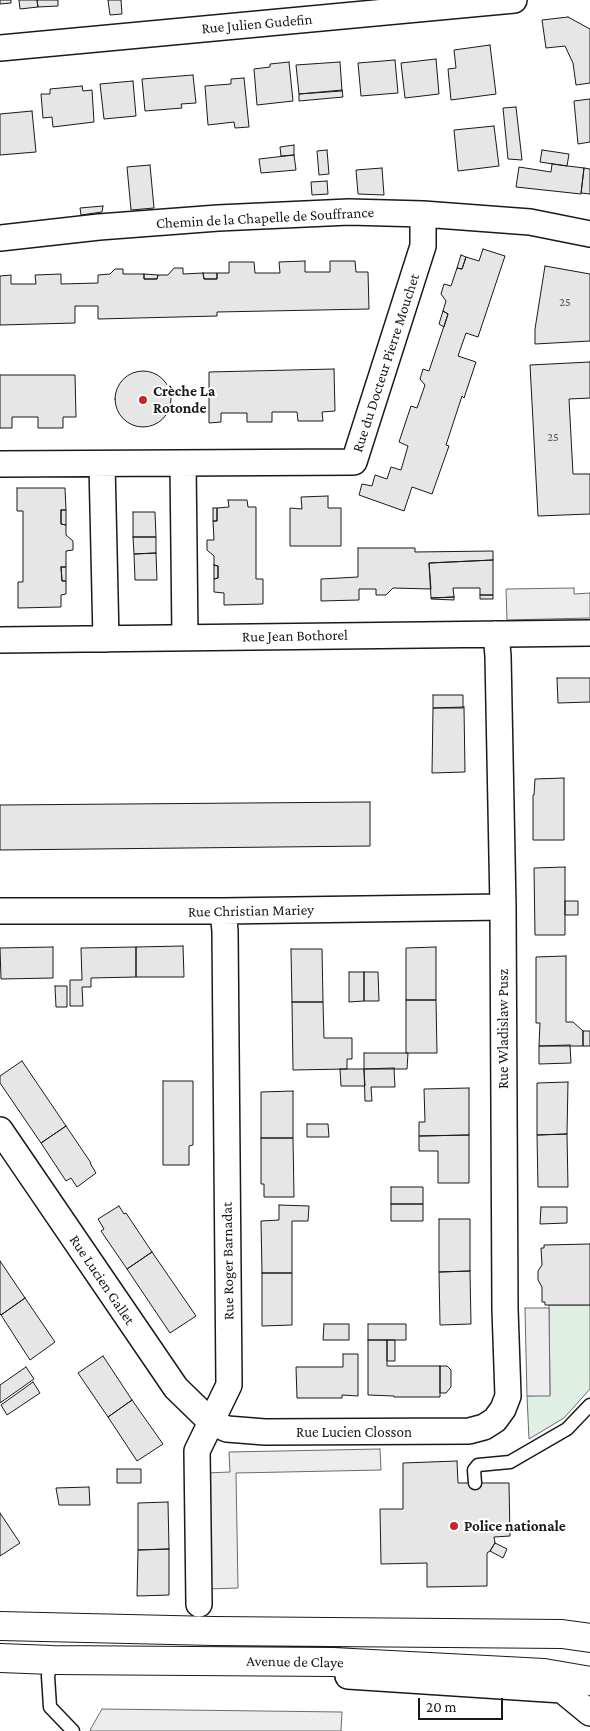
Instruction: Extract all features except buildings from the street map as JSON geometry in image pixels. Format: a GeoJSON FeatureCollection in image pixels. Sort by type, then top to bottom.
{"type":"FeatureCollection","features":[{"type":"Feature","properties":{"kind":"main road","name":"Avenue de Claye"},"geometry":{"type":"LineString","coordinates":[[0,1626],[214,1631],[562,1634],[590,1638]]}},
{"type":"Feature","properties":{"kind":"main road","name":"Avenue de Claye"},"geometry":{"type":"LineString","coordinates":[[0,1658],[334,1662],[544,1673],[590,1681]]}},
{"type":"Feature","properties":{"kind":"street","name":"Rue Julien Gudefin"},"geometry":{"type":"LineString","coordinates":[[0,48],[514,0]]}},
{"type":"Feature","properties":{"kind":"street","name":"Chemin de la Chapelle de Souffrance"},"geometry":{"type":"LineString","coordinates":[[0,238],[99,227],[218,218],[349,212],[423,214],[530,222],[590,234]]}},
{"type":"Feature","properties":{"kind":"street","name":"Rue du Docteur Pierre Mouchet"},"geometry":{"type":"LineString","coordinates":[[0,464],[354,462],[423,246],[423,214]]}},
{"type":"Feature","properties":{"kind":"street"},"geometry":{"type":"LineString","coordinates":[[183,463],[186,638]]}},
{"type":"Feature","properties":{"kind":"street"},"geometry":{"type":"LineString","coordinates":[[102,464],[106,639]]}},
{"type":"Feature","properties":{"kind":"street","name":"Rue Jean Bothorel"},"geometry":{"type":"LineString","coordinates":[[0,640],[590,633]]}},
{"type":"Feature","properties":{"kind":"street","name":"Rue Wladislaw Pusz"},"geometry":{"type":"LineString","coordinates":[[495,1420],[503,1409],[508,1396],[505,1299],[503,907],[496,634]]}},
{"type":"Feature","properties":{"kind":"street","name":"Rue Christian Mariey"},"geometry":{"type":"LineString","coordinates":[[0,911],[223,911],[503,907]]}},
{"type":"Feature","properties":{"kind":"street","name":"Rue Roger Barnadat"},"geometry":{"type":"LineString","coordinates":[[199,1604],[197,1451],[229,1385],[225,941],[223,911]]}},
{"type":"Feature","properties":{"kind":"street","name":"Rue Lucien Gallet"},"geometry":{"type":"LineString","coordinates":[[0,1130],[176,1388],[211,1422]]}},
{"type":"Feature","properties":{"kind":"street","name":"Rue Lucien Closson"},"geometry":{"type":"LineString","coordinates":[[211,1422],[227,1429],[265,1432],[470,1431],[484,1427],[495,1420]]}},
{"type":"Feature","properties":{"kind":"street"},"geometry":{"type":"LineString","coordinates":[[280,1662],[317,1674],[562,1690],[590,1712]]}},
{"type":"Feature","properties":{"kind":"lane"},"geometry":{"type":"LineString","coordinates":[[475,1483],[474,1470],[478,1465],[510,1462],[567,1429],[590,1405]]}},
{"type":"Feature","properties":{"kind":"lane"},"geometry":{"type":"LineString","coordinates":[[52,1660],[48,1676],[50,1707],[73,1731]]}},
{"type":"Feature","properties":{"kind":"green space"},"geometry":{"type":"Polygon","coordinates":[[[549,1305],[590,1305],[590,1389],[564,1418],[529,1439],[527,1396],[550,1395],[549,1305]]]}},
{"type":"Feature","properties":{"kind":"shaded area"},"geometry":{"type":"Polygon","coordinates":[[[574,588],[574,594],[590,593],[590,618],[507,620],[506,589],[574,588]]]}},
{"type":"Feature","properties":{"kind":"shaded area"},"geometry":{"type":"Polygon","coordinates":[[[525,1308],[549,1308],[550,1396],[527,1396],[525,1308]]]}},
{"type":"Feature","properties":{"kind":"shaded area"},"geometry":{"type":"Polygon","coordinates":[[[380,1449],[381,1470],[236,1473],[238,1588],[208,1589],[206,1473],[230,1472],[229,1452],[380,1449]]]}},
{"type":"Feature","properties":{"kind":"shaded area"},"geometry":{"type":"Polygon","coordinates":[[[102,1709],[342,1712],[341,1731],[91,1731],[102,1709]]]}},
{"type":"Feature","properties":{"kind":"place","name":"Crèche La Rotonde"},"geometry":{"type":"Point","coordinates":[143,400]}},
{"type":"Feature","properties":{"kind":"place","name":"Police nationale"},"geometry":{"type":"Point","coordinates":[454,1526]}}]}
